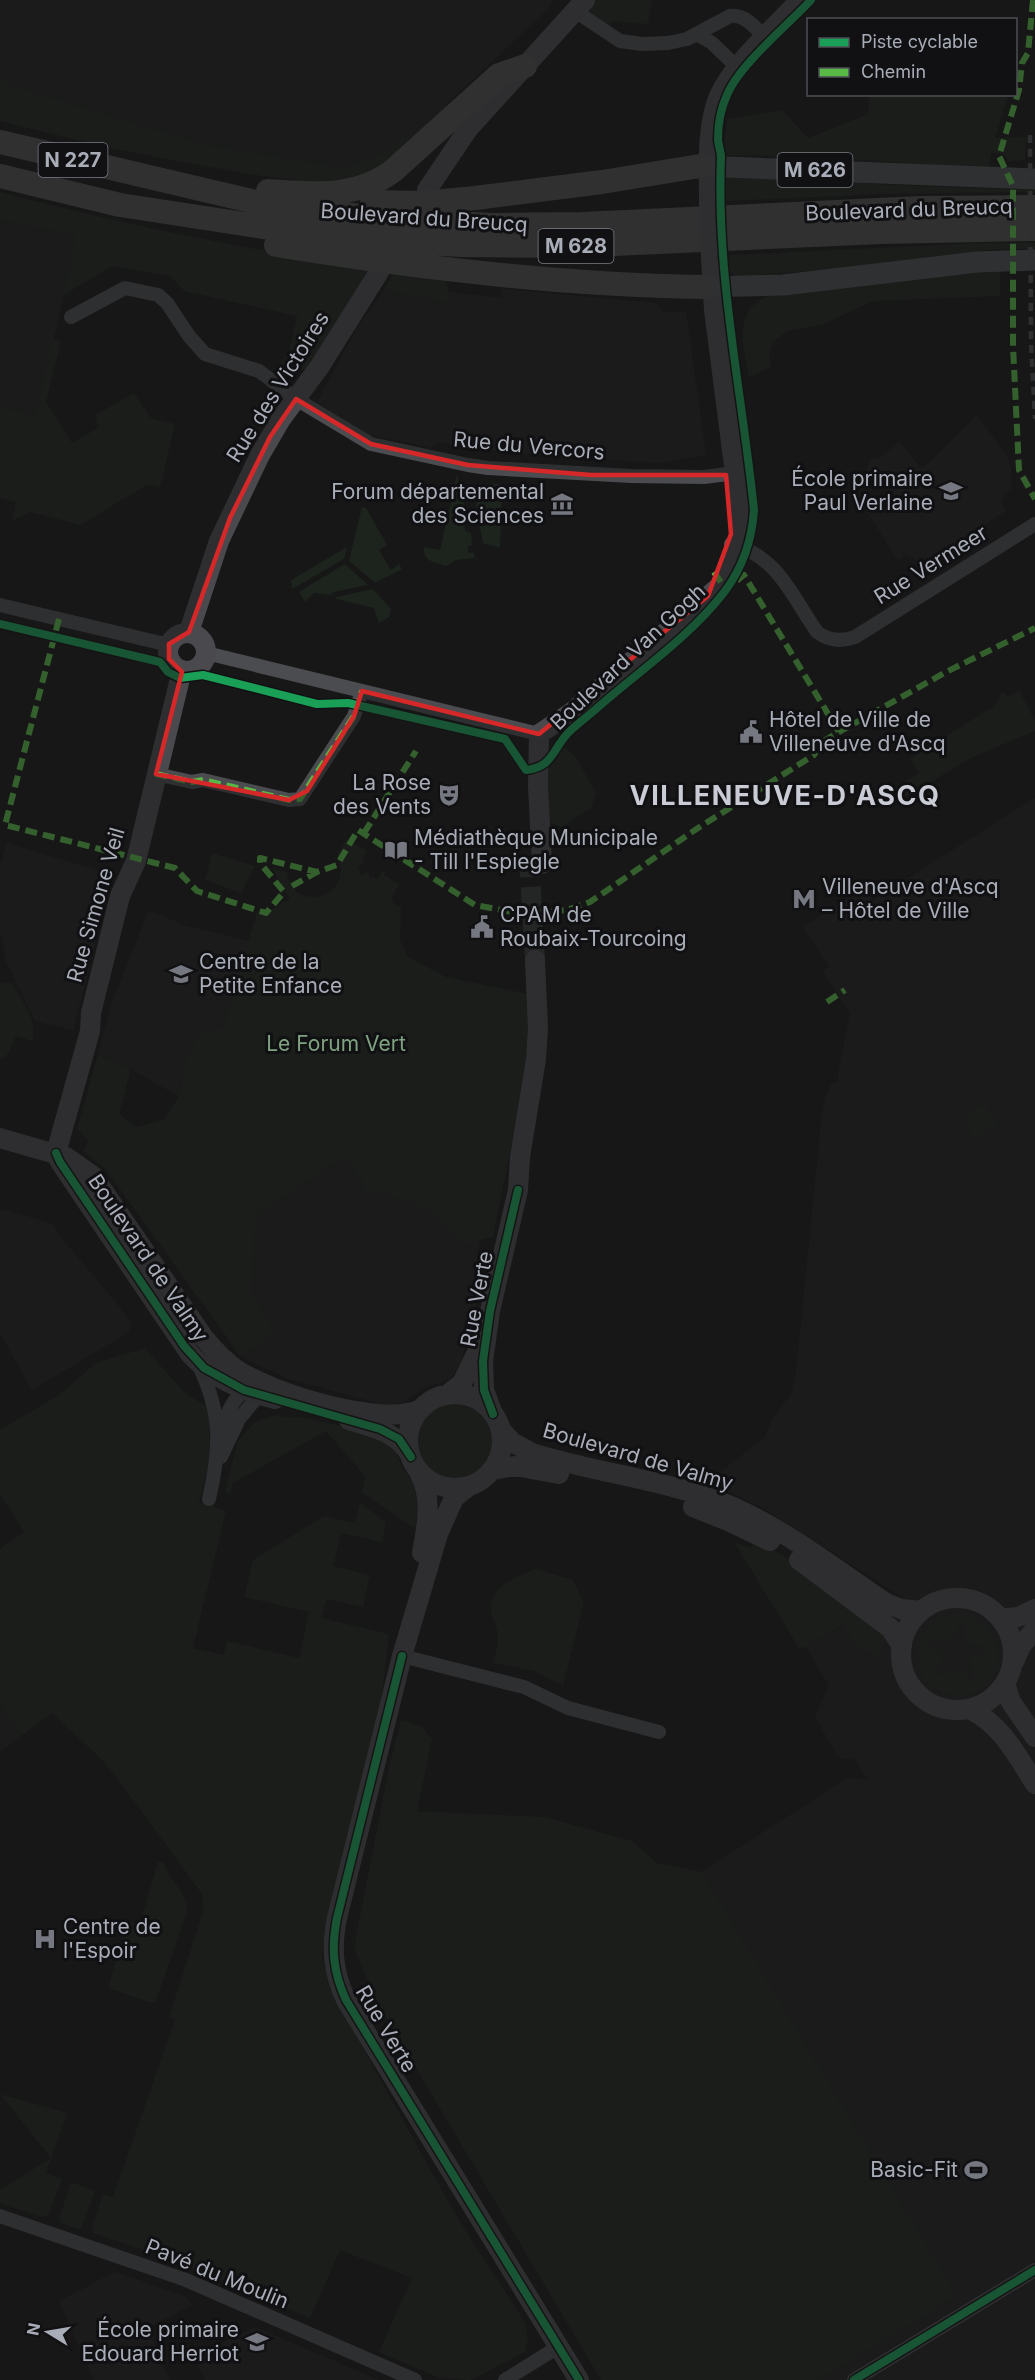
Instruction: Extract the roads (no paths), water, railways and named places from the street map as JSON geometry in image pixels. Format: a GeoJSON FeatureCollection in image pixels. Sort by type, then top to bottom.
{"type":"FeatureCollection","features":[{"type":"Feature","properties":{"kind":"highway"},"geometry":{"type":"LineString","coordinates":[[284,192],[349,192],[377,182],[499,75],[525,66]]}},
{"type":"Feature","properties":{"kind":"highway","name":"Boulevard du Breucq"},"geometry":{"type":"LineString","coordinates":[[0,142],[264,204],[425,222],[495,225],[639,222],[899,209],[1035,207]]}},
{"type":"Feature","properties":{"kind":"highway"},"geometry":{"type":"LineString","coordinates":[[198,187],[284,192],[384,203],[441,202],[602,182],[705,166]]}},
{"type":"Feature","properties":{"kind":"highway","name":"Boulevard du Breucq"},"geometry":{"type":"LineString","coordinates":[[0,176],[120,205],[333,236],[512,247],[622,245],[897,231],[1035,229]]}},
{"type":"Feature","properties":{"kind":"highway"},"geometry":{"type":"LineString","coordinates":[[120,205],[198,230],[324,253],[578,282],[708,286]]}},
{"type":"Feature","properties":{"kind":"main road","name":"M 626"},"geometry":{"type":"LineString","coordinates":[[705,166],[1035,180]]}},
{"type":"Feature","properties":{"kind":"main road"},"geometry":{"type":"LineString","coordinates":[[708,286],[783,285],[976,262],[1035,260]]}},
{"type":"Feature","properties":{"kind":"street","name":"Boulevard Van Gogh"},"geometry":{"type":"LineString","coordinates":[[206,653],[539,734],[572,712],[708,597],[734,545],[731,474],[714,393],[706,258],[705,166],[716,106],[723,87],[800,0]]}},
{"type":"Feature","properties":{"kind":"street"},"geometry":{"type":"LineString","coordinates":[[427,190],[458,142],[580,5],[620,41],[632,44],[668,44],[698,35],[730,16],[736,15],[746,20],[765,38]]}},
{"type":"Feature","properties":{"kind":"street"},"geometry":{"type":"LineString","coordinates":[[698,35],[712,43],[738,68]]}},
{"type":"Feature","properties":{"kind":"street","name":"Rue des Victoires"},"geometry":{"type":"LineString","coordinates":[[189,633],[212,560],[270,437],[320,366],[379,272]]}},
{"type":"Feature","properties":{"kind":"street","name":"Rue du Vercors"},"geometry":{"type":"LineString","coordinates":[[71,317],[125,288],[158,295],[167,303],[194,343],[205,354],[259,371],[296,399],[371,444],[468,465],[631,476],[704,477],[731,474]]}},
{"type":"Feature","properties":{"kind":"street","name":"Rue Vermeer"},"geometry":{"type":"LineString","coordinates":[[734,545],[753,551],[771,564],[817,632],[830,639],[848,639],[903,608],[1035,524]]}},
{"type":"Feature","properties":{"kind":"street"},"geometry":{"type":"LineString","coordinates":[[0,605],[169,645]]}},
{"type":"Feature","properties":{"kind":"street"},"geometry":{"type":"LineString","coordinates":[[189,633],[202,639],[206,653],[203,662],[197,668],[182,670],[174,666],[169,659],[169,645],[177,635],[189,633]]}},
{"type":"Feature","properties":{"kind":"street","name":"Rue Simone Veil"},"geometry":{"type":"LineString","coordinates":[[56,1153],[90,1031],[91,1013],[118,904],[136,861],[182,670]]}},
{"type":"Feature","properties":{"kind":"street"},"geometry":{"type":"LineString","coordinates":[[156,774],[192,782],[203,780],[289,800],[300,799],[354,716],[362,691]]}},
{"type":"Feature","properties":{"kind":"street"},"geometry":{"type":"LineString","coordinates":[[535,860],[528,839],[538,786],[539,734]]}},
{"type":"Feature","properties":{"kind":"street","name":"Rue Verte"},"geometry":{"type":"LineString","coordinates":[[447,1395],[456,1389],[468,1373],[490,1311],[518,1190],[520,1157],[537,1048],[540,958]]}},
{"type":"Feature","properties":{"kind":"street","name":"Boulevard de Valmy"},"geometry":{"type":"LineString","coordinates":[[0,1138],[56,1153],[75,1162],[100,1185],[215,1351],[257,1390],[371,1413],[404,1415],[421,1409]]}},
{"type":"Feature","properties":{"kind":"street","name":"Boulevard de Valmy"},"geometry":{"type":"LineString","coordinates":[[56,1153],[196,1360],[216,1376],[380,1429],[399,1439],[415,1464]]}},
{"type":"Feature","properties":{"kind":"street","name":"Rue Verte"},"geometry":{"type":"LineString","coordinates":[[490,1311],[483,1376],[487,1399],[497,1422]]}},
{"type":"Feature","properties":{"kind":"street"},"geometry":{"type":"LineString","coordinates":[[196,1360],[213,1399],[218,1424],[216,1470],[209,1499]]}},
{"type":"Feature","properties":{"kind":"street"},"geometry":{"type":"LineString","coordinates":[[218,1439],[228,1412],[257,1390]]}},
{"type":"Feature","properties":{"kind":"street"},"geometry":{"type":"LineString","coordinates":[[216,1470],[239,1419],[257,1390]]}},
{"type":"Feature","properties":{"kind":"street"},"geometry":{"type":"LineString","coordinates":[[447,1395],[470,1397],[481,1402],[497,1422],[501,1451],[492,1470],[482,1480],[468,1487],[452,1489],[441,1487],[427,1479],[415,1464],[409,1434],[412,1423],[421,1409],[436,1398],[447,1395]]}},
{"type":"Feature","properties":{"kind":"street","name":"Boulevard de Valmy"},"geometry":{"type":"LineString","coordinates":[[497,1422],[512,1442],[532,1453],[703,1497],[734,1508],[775,1530],[886,1602],[901,1609],[921,1611]]}},
{"type":"Feature","properties":{"kind":"street","name":"Rue Verte"},"geometry":{"type":"LineString","coordinates":[[402,1656],[427,1520],[428,1497],[415,1464]]}},
{"type":"Feature","properties":{"kind":"street","name":"Boulevard de Valmy"},"geometry":{"type":"LineString","coordinates":[[492,1470],[515,1466],[542,1469],[709,1512],[791,1554],[890,1628],[902,1646]]}},
{"type":"Feature","properties":{"kind":"street","name":"Rue Verte"},"geometry":{"type":"LineString","coordinates":[[468,1487],[454,1498],[442,1523],[402,1656],[335,1927],[332,1948],[336,1975],[346,2000],[579,2380]]}},
{"type":"Feature","properties":{"kind":"street"},"geometry":{"type":"LineString","coordinates":[[1012,1664],[1012,1644],[1001,1619],[982,1604],[965,1598],[942,1600],[921,1611],[909,1627],[902,1646],[906,1676],[921,1697],[944,1708],[969,1709],[987,1702],[1005,1683],[1021,1646],[1035,1629]]}},
{"type":"Feature","properties":{"kind":"street"},"geometry":{"type":"LineString","coordinates":[[1001,1619],[1018,1617],[1035,1609]]}},
{"type":"Feature","properties":{"kind":"street"},"geometry":{"type":"LineString","coordinates":[[402,1656],[525,1687],[568,1708],[659,1732]]}},
{"type":"Feature","properties":{"kind":"street"},"geometry":{"type":"LineString","coordinates":[[1005,1683],[1011,1702],[1035,1737]]}},
{"type":"Feature","properties":{"kind":"street"},"geometry":{"type":"LineString","coordinates":[[969,1709],[983,1716],[997,1728],[1035,1784]]}},
{"type":"Feature","properties":{"kind":"street","name":"Pavé du Moulin"},"geometry":{"type":"LineString","coordinates":[[0,2216],[186,2280],[415,2380]]}},
{"type":"Feature","properties":{"kind":"street"},"geometry":{"type":"LineString","coordinates":[[854,2380],[1035,2270]]}},
{"type":"Feature","properties":{"kind":"street"},"geometry":{"type":"LineString","coordinates":[[505,2380],[558,2347]]}},
{"type":"Feature","properties":{"kind":"tunnel"},"geometry":{"type":"LineString","coordinates":[[529,857],[535,960]]}},
{"type":"Feature","properties":{"kind":"railway"},"geometry":{"type":"LineString","coordinates":[[1030,135],[1031,343],[1035,419]]}},
{"type":"Feature","properties":{"kind":"place","name":"École primaire Paul Verlaine"},"geometry":{"type":"Point","coordinates":[951,491]}},
{"type":"Feature","properties":{"kind":"place","name":"Forum départemental des Sciences"},"geometry":{"type":"Point","coordinates":[562,504]}},
{"type":"Feature","properties":{"kind":"place","name":"Hôtel de Ville de Villeneuve d'Ascq"},"geometry":{"type":"Point","coordinates":[751,732]}},
{"type":"Feature","properties":{"kind":"place","name":"La Rose des Vents"},"geometry":{"type":"Point","coordinates":[449,795]}},
{"type":"Feature","properties":{"kind":"place","name":"Médiathèque Municipale - Till l'Espiegle"},"geometry":{"type":"Point","coordinates":[396,850]}},
{"type":"Feature","properties":{"kind":"place","name":"Villeneuve d'Ascq – Hôtel de Ville"},"geometry":{"type":"Point","coordinates":[804,899]}},
{"type":"Feature","properties":{"kind":"place","name":"CPAM de Roubaix-Tourcoing"},"geometry":{"type":"Point","coordinates":[482,927]}},
{"type":"Feature","properties":{"kind":"place","name":"Centre de la Petite Enfance"},"geometry":{"type":"Point","coordinates":[181,974]}},
{"type":"Feature","properties":{"kind":"place","name":"Centre de l'Espoir"},"geometry":{"type":"Point","coordinates":[45,1939]}},
{"type":"Feature","properties":{"kind":"place","name":"Basic-Fit"},"geometry":{"type":"Point","coordinates":[976,2170]}},
{"type":"Feature","properties":{"kind":"place","name":"École primaire Edouard Herriot"},"geometry":{"type":"Point","coordinates":[257,2342]}},
{"type":"Feature","properties":{"kind":"district","name":"VILLENEUVE-D'ASCQ"},"geometry":{"type":"Point","coordinates":[785,796]}},
{"type":"Feature","properties":{"kind":"park label","name":"Le Forum Vert"},"geometry":{"type":"Point","coordinates":[336,1044]}}]}
